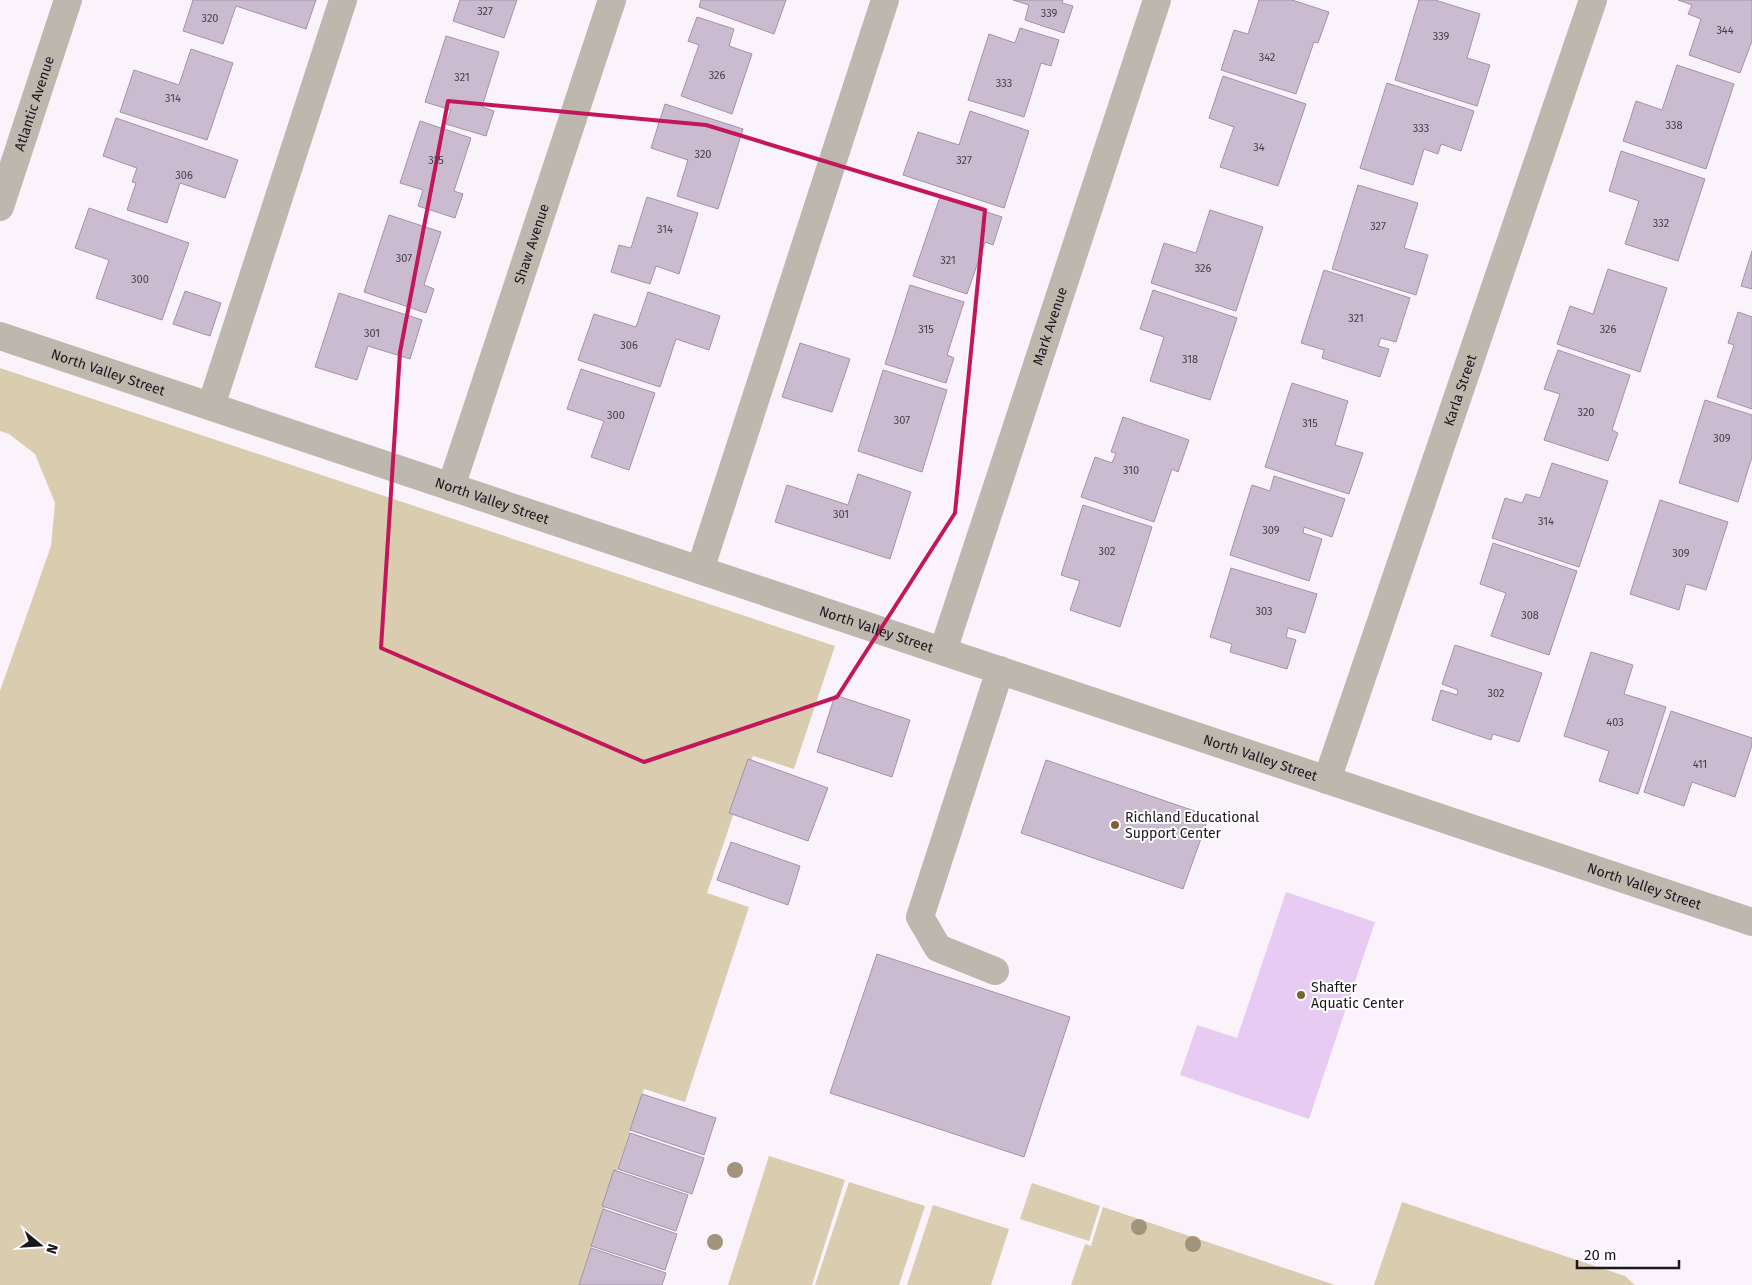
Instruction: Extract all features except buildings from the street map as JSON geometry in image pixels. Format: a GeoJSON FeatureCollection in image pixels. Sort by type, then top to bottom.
{"type":"FeatureCollection","features":[{"type":"Feature","properties":{"kind":"street","name":"Atlantic Avenue"},"geometry":{"type":"LineString","coordinates":[[0,207],[68,0]]}},
{"type":"Feature","properties":{"kind":"street"},"geometry":{"type":"LineString","coordinates":[[211,406],[343,0]]}},
{"type":"Feature","properties":{"kind":"street","name":"Shaw Avenue"},"geometry":{"type":"LineString","coordinates":[[452,487],[612,0]]}},
{"type":"Feature","properties":{"kind":"street"},"geometry":{"type":"LineString","coordinates":[[700,570],[885,0]]}},
{"type":"Feature","properties":{"kind":"street","name":"Mark Avenue"},"geometry":{"type":"LineString","coordinates":[[943,651],[1157,0]]}},
{"type":"Feature","properties":{"kind":"street","name":"Karla Street"},"geometry":{"type":"LineString","coordinates":[[1327,780],[1593,0]]}},
{"type":"Feature","properties":{"kind":"street","name":"North Valley Street"},"geometry":{"type":"LineString","coordinates":[[0,336],[1752,922]]}},
{"type":"Feature","properties":{"kind":"street"},"geometry":{"type":"LineString","coordinates":[[995,971],[938,948],[920,918],[1000,670]]}},
{"type":"Feature","properties":{"kind":"highlighted area"},"geometry":{"type":"Polygon","coordinates":[[[448,101],[706,125],[985,210],[955,513],[837,697],[644,762],[381,648],[400,352],[448,101]]]}},
{"type":"Feature","properties":{"kind":"shaded area"},"geometry":{"type":"Polygon","coordinates":[[[0,368],[835,646],[794,769],[753,756],[707,893],[749,907],[685,1102],[644,1089],[579,1285],[0,1285],[0,691],[51,546],[55,503],[35,454],[9,434],[0,431],[0,368]]]}},
{"type":"Feature","properties":{"kind":"shaded area","name":"Shafter Aquatic Center"},"geometry":{"type":"Polygon","coordinates":[[[1286,892],[1375,922],[1309,1119],[1180,1075],[1197,1025],[1237,1038],[1286,892]]]}},
{"type":"Feature","properties":{"kind":"shaded area"},"geometry":{"type":"Polygon","coordinates":[[[769,1156],[845,1180],[812,1285],[728,1285],[769,1156]]]}},
{"type":"Feature","properties":{"kind":"shaded area"},"geometry":{"type":"Polygon","coordinates":[[[849,1182],[925,1206],[899,1285],[815,1285],[849,1182]]]}},
{"type":"Feature","properties":{"kind":"shaded area"},"geometry":{"type":"Polygon","coordinates":[[[1032,1183],[1100,1206],[1089,1241],[1020,1219],[1032,1183]]]}},
{"type":"Feature","properties":{"kind":"shaded area"},"geometry":{"type":"Polygon","coordinates":[[[1402,1202],[1625,1276],[1635,1285],[1374,1285],[1402,1202]]]}},
{"type":"Feature","properties":{"kind":"shaded area"},"geometry":{"type":"Polygon","coordinates":[[[933,1205],[1009,1229],[991,1285],[907,1285],[933,1205]]]}},
{"type":"Feature","properties":{"kind":"shaded area"},"geometry":{"type":"Polygon","coordinates":[[[1103,1207],[1335,1285],[1071,1285],[1085,1244],[1091,1246],[1103,1207]]]}},
{"type":"Feature","properties":{"kind":"place","name":"Richland Educational Support Center"},"geometry":{"type":"Point","coordinates":[1115,825]}},
{"type":"Feature","properties":{"kind":"place","name":"Shafter Aquatic Center"},"geometry":{"type":"Point","coordinates":[1301,995]}}]}
